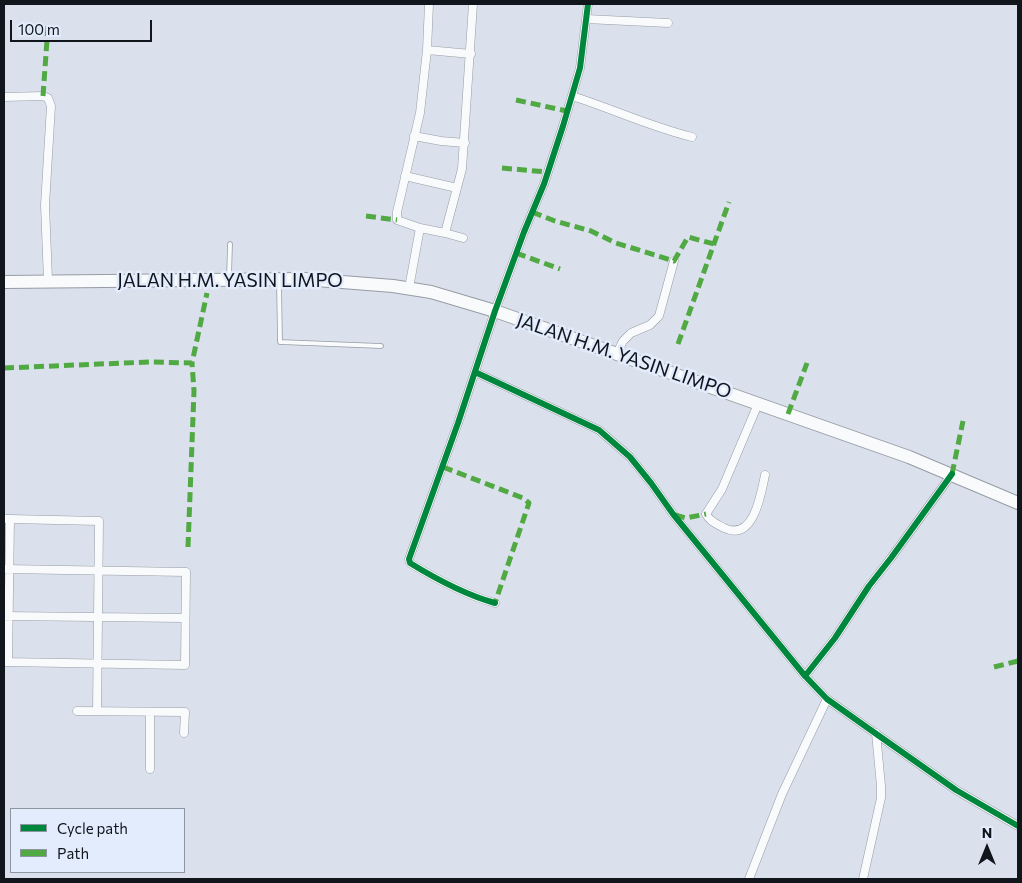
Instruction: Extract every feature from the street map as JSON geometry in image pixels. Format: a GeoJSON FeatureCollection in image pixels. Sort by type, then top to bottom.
{"type":"FeatureCollection","features":[{"type":"Feature","properties":{"kind":"main road","name":"JALAN H.M. YASIN LIMPO"},"geometry":{"type":"LineString","coordinates":[[4,282],[48,280],[304,279],[382,284],[409,288],[495,311],[910,457],[1018,503]]}},
{"type":"Feature","properties":{"kind":"street"},"geometry":{"type":"LineString","coordinates":[[429,4],[427,50],[420,113],[396,220],[463,238]]}},
{"type":"Feature","properties":{"kind":"street"},"geometry":{"type":"LineString","coordinates":[[445,233],[462,169],[473,4]]}},
{"type":"Feature","properties":{"kind":"street"},"geometry":{"type":"LineString","coordinates":[[495,602],[462,590],[408,561],[495,311],[544,184],[580,68],[588,4]]}},
{"type":"Feature","properties":{"kind":"street"},"geometry":{"type":"LineString","coordinates":[[586,19],[668,23]]}},
{"type":"Feature","properties":{"kind":"street"},"geometry":{"type":"LineString","coordinates":[[427,50],[470,54]]}},
{"type":"Feature","properties":{"kind":"street"},"geometry":{"type":"LineString","coordinates":[[4,97],[44,96],[48,98],[50,106],[45,205],[48,280]]}},
{"type":"Feature","properties":{"kind":"street"},"geometry":{"type":"LineString","coordinates":[[572,96],[660,129],[692,137]]}},
{"type":"Feature","properties":{"kind":"street"},"geometry":{"type":"LineString","coordinates":[[414,136],[465,143]]}},
{"type":"Feature","properties":{"kind":"street"},"geometry":{"type":"LineString","coordinates":[[405,176],[456,188]]}},
{"type":"Feature","properties":{"kind":"street"},"geometry":{"type":"LineString","coordinates":[[409,288],[420,228]]}},
{"type":"Feature","properties":{"kind":"street"},"geometry":{"type":"LineString","coordinates":[[616,355],[623,341],[631,333],[656,320],[659,316],[674,261]]}},
{"type":"Feature","properties":{"kind":"street"},"geometry":{"type":"LineString","coordinates":[[475,372],[599,430],[630,457],[673,514],[805,676],[827,699],[956,790],[1018,826]]}},
{"type":"Feature","properties":{"kind":"street"},"geometry":{"type":"LineString","coordinates":[[758,404],[722,489],[708,508],[706,514],[708,519],[730,531],[746,526],[756,510],[765,475]]}},
{"type":"Feature","properties":{"kind":"street"},"geometry":{"type":"LineString","coordinates":[[805,676],[835,638],[868,586],[891,558],[952,474]]}},
{"type":"Feature","properties":{"kind":"street"},"geometry":{"type":"LineString","coordinates":[[7,570],[99,571],[186,572],[185,665],[97,663],[6,662],[7,519],[99,521],[99,571],[97,663],[96,711]]}},
{"type":"Feature","properties":{"kind":"street"},"geometry":{"type":"LineString","coordinates":[[6,616],[186,618]]}},
{"type":"Feature","properties":{"kind":"street"},"geometry":{"type":"LineString","coordinates":[[749,879],[782,794],[827,699]]}},
{"type":"Feature","properties":{"kind":"street"},"geometry":{"type":"LineString","coordinates":[[77,711],[185,712],[184,733]]}},
{"type":"Feature","properties":{"kind":"street"},"geometry":{"type":"LineString","coordinates":[[150,712],[150,769]]}},
{"type":"Feature","properties":{"kind":"street"},"geometry":{"type":"LineString","coordinates":[[863,879],[881,798],[876,733]]}},
{"type":"Feature","properties":{"kind":"lane"},"geometry":{"type":"LineString","coordinates":[[229,280],[230,244]]}},
{"type":"Feature","properties":{"kind":"lane"},"geometry":{"type":"LineString","coordinates":[[279,279],[280,342],[381,346]]}},
{"type":"Feature","properties":{"kind":"marked path"},"geometry":{"type":"LineString","coordinates":[[43,96],[48,26]]}},
{"type":"Feature","properties":{"kind":"marked path"},"geometry":{"type":"LineString","coordinates":[[516,100],[567,111]]}},
{"type":"Feature","properties":{"kind":"marked path"},"geometry":{"type":"LineString","coordinates":[[502,168],[547,172]]}},
{"type":"Feature","properties":{"kind":"marked path"},"geometry":{"type":"LineString","coordinates":[[678,344],[729,202]]}},
{"type":"Feature","properties":{"kind":"marked path"},"geometry":{"type":"LineString","coordinates":[[532,212],[555,221],[591,231],[616,243],[674,261],[688,237],[714,244]]}},
{"type":"Feature","properties":{"kind":"marked path"},"geometry":{"type":"LineString","coordinates":[[366,216],[397,220]]}},
{"type":"Feature","properties":{"kind":"marked path"},"geometry":{"type":"LineString","coordinates":[[516,253],[560,269]]}},
{"type":"Feature","properties":{"kind":"marked path"},"geometry":{"type":"LineString","coordinates":[[4,368],[149,362],[192,363],[207,293]]}},
{"type":"Feature","properties":{"kind":"marked path"},"geometry":{"type":"LineString","coordinates":[[188,547],[194,391],[192,363]]}},
{"type":"Feature","properties":{"kind":"marked path"},"geometry":{"type":"LineString","coordinates":[[788,414],[807,363]]}},
{"type":"Feature","properties":{"kind":"marked path"},"geometry":{"type":"LineString","coordinates":[[952,474],[963,421]]}},
{"type":"Feature","properties":{"kind":"marked path"},"geometry":{"type":"LineString","coordinates":[[443,467],[523,498],[529,503],[495,603]]}},
{"type":"Feature","properties":{"kind":"marked path"},"geometry":{"type":"LineString","coordinates":[[675,515],[686,518],[706,514]]}},
{"type":"Feature","properties":{"kind":"marked path"},"geometry":{"type":"LineString","coordinates":[[994,667],[1018,661]]}},
{"type":"Feature","properties":{"kind":"cycle path"},"geometry":{"type":"LineString","coordinates":[[495,603],[473,596],[441,581],[410,563],[409,559],[458,423],[495,311],[544,184],[563,126],[580,68],[588,4]]}},
{"type":"Feature","properties":{"kind":"cycle path"},"geometry":{"type":"LineString","coordinates":[[475,372],[599,430],[630,457],[673,514],[805,676]]}},
{"type":"Feature","properties":{"kind":"cycle path"},"geometry":{"type":"LineString","coordinates":[[952,474],[869,586],[835,638],[805,676],[827,699],[865,726],[956,790],[1018,826]]}}]}
